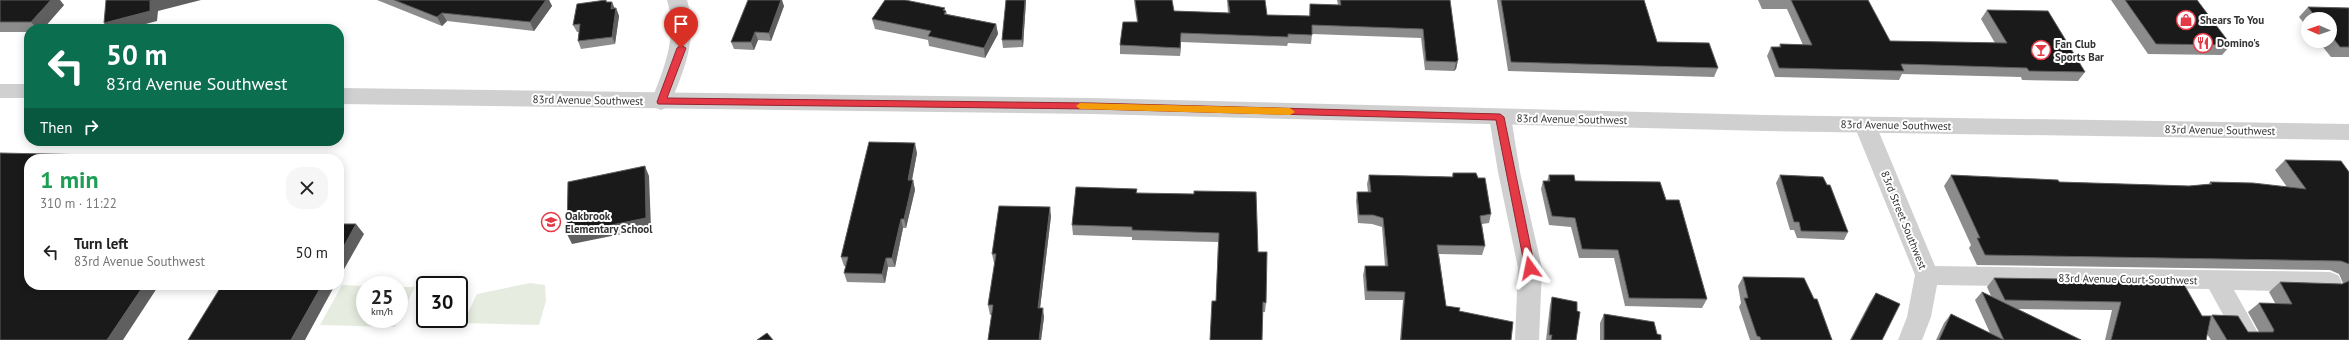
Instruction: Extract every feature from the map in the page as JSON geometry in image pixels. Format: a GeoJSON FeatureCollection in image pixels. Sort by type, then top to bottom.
{"type":"FeatureCollection","features":[{"type":"Feature","properties":{"kind":"street"},"geometry":{"type":"LineString","coordinates":[[661,102],[681,48],[681,9],[677,0]]}},
{"type":"Feature","properties":{"kind":"street"},"geometry":{"type":"LineString","coordinates":[[0,91],[24,91]]}},
{"type":"Feature","properties":{"kind":"street","name":"83rd Avenue Southwest"},"geometry":{"type":"LineString","coordinates":[[344,96],[661,102],[1091,106],[1865,125],[2349,132]]}},
{"type":"Feature","properties":{"kind":"street"},"geometry":{"type":"LineString","coordinates":[[1500,117],[1530,268],[1527,340]]}},
{"type":"Feature","properties":{"kind":"street","name":"83rd Street Southwest"},"geometry":{"type":"LineString","coordinates":[[1865,125],[1927,275],[1919,317],[1910,340]]}},
{"type":"Feature","properties":{"kind":"street","name":"83rd Avenue Court Southwest"},"geometry":{"type":"LineString","coordinates":[[1927,275],[2330,282]]}},
{"type":"Feature","properties":{"kind":"street"},"geometry":{"type":"LineString","coordinates":[[2216,281],[2250,340]]}},
{"type":"Feature","properties":{"kind":"shaded area"},"geometry":{"type":"Polygon","coordinates":[[[530,283],[545,285],[546,301],[539,325],[468,323],[468,313],[477,294],[530,283]]]}},
{"type":"Feature","properties":{"kind":"shaded area"},"geometry":{"type":"Polygon","coordinates":[[[344,285],[356,286],[356,326],[320,325],[339,290],[344,290],[344,285]]]}},
{"type":"Feature","properties":{"kind":"shaded area"},"geometry":{"type":"Polygon","coordinates":[[[408,287],[415,287],[408,301],[408,287]]]}},
{"type":"Feature","properties":{"kind":"building"},"geometry":{"type":"Polygon","coordinates":[[[0,0],[51,0],[31,22],[0,22],[0,0]]]}},
{"type":"Feature","properties":{"kind":"building"},"geometry":{"type":"Polygon","coordinates":[[[106,0],[155,0],[150,1],[150,11],[104,23],[106,0]]]}},
{"type":"Feature","properties":{"kind":"building"},"geometry":{"type":"Polygon","coordinates":[[[394,0],[546,0],[530,22],[442,13],[437,17],[394,0]]]}},
{"type":"Feature","properties":{"kind":"building"},"geometry":{"type":"Polygon","coordinates":[[[606,0],[606,2],[612,2],[611,9],[616,8],[612,37],[578,41],[580,24],[573,25],[577,4],[606,0]]]}},
{"type":"Feature","properties":{"kind":"building"},"geometry":{"type":"Polygon","coordinates":[[[748,0],[781,0],[769,33],[755,32],[751,42],[731,42],[748,0]]]}},
{"type":"Feature","properties":{"kind":"building"},"geometry":{"type":"Polygon","coordinates":[[[885,0],[905,0],[945,8],[943,10],[946,11],[944,14],[996,24],[984,48],[928,36],[931,31],[872,19],[885,0]]]}},
{"type":"Feature","properties":{"kind":"building"},"geometry":{"type":"Polygon","coordinates":[[[1006,0],[1025,0],[1022,40],[1002,40],[1006,0]]]}},
{"type":"Feature","properties":{"kind":"building"},"geometry":{"type":"Polygon","coordinates":[[[1135,0],[1172,0],[1174,11],[1230,13],[1228,0],[1265,0],[1267,15],[1310,16],[1310,4],[1341,5],[1340,0],[1450,0],[1458,60],[1456,62],[1426,61],[1423,29],[1312,25],[1312,35],[1288,34],[1288,37],[1181,33],[1180,48],[1120,45],[1123,22],[1138,22],[1135,0]]]}},
{"type":"Feature","properties":{"kind":"building"},"geometry":{"type":"Polygon","coordinates":[[[1501,0],[1644,0],[1657,42],[1709,43],[1718,68],[1511,62],[1501,0]]]}},
{"type":"Feature","properties":{"kind":"building"},"geometry":{"type":"Polygon","coordinates":[[[1791,0],[1868,0],[1890,41],[2007,43],[1987,10],[2048,11],[2085,72],[2029,71],[2027,68],[1901,64],[1904,71],[1779,68],[1771,47],[1781,47],[1780,44],[1812,45],[1791,0]]]}},
{"type":"Feature","properties":{"kind":"building"},"geometry":{"type":"Polygon","coordinates":[[[2125,0],[2197,0],[2231,45],[2156,44],[2125,0]]]}},
{"type":"Feature","properties":{"kind":"building"},"geometry":{"type":"Polygon","coordinates":[[[2308,7],[2349,8],[2349,47],[2340,47],[2337,43],[2337,12],[2312,12],[2308,7]]]}},
{"type":"Feature","properties":{"kind":"building"},"geometry":{"type":"Polygon","coordinates":[[[869,142],[915,143],[908,180],[913,180],[904,219],[901,219],[892,258],[886,258],[882,274],[844,273],[848,257],[841,257],[869,142]]]}},
{"type":"Feature","properties":{"kind":"building"},"geometry":{"type":"Polygon","coordinates":[[[0,153],[47,154],[24,154],[24,290],[141,290],[107,340],[0,340],[0,153]]]}},
{"type":"Feature","properties":{"kind":"building"},"geometry":{"type":"Polygon","coordinates":[[[2285,160],[2341,161],[2349,172],[2349,264],[2341,261],[1985,255],[1977,238],[1980,238],[1951,175],[2058,180],[2059,182],[2189,186],[2212,184],[2210,182],[2253,183],[2306,189],[2285,160]]]}},
{"type":"Feature","properties":{"kind":"building"},"geometry":{"type":"Polygon","coordinates":[[[645,166],[646,218],[567,234],[568,182],[645,166]]]}},
{"type":"Feature","properties":{"kind":"building"},"geometry":{"type":"Polygon","coordinates":[[[1453,173],[1476,173],[1478,178],[1485,178],[1491,214],[1480,216],[1485,246],[1437,245],[1446,306],[1460,308],[1459,311],[1513,322],[1511,340],[1401,340],[1405,292],[1367,291],[1365,266],[1388,266],[1383,218],[1373,215],[1359,215],[1357,192],[1371,192],[1369,175],[1453,177],[1453,173]]]}},
{"type":"Feature","properties":{"kind":"building"},"geometry":{"type":"Polygon","coordinates":[[[1549,175],[1574,175],[1575,181],[1660,182],[1666,200],[1679,200],[1707,299],[1629,298],[1618,250],[1582,249],[1575,218],[1552,216],[1543,181],[1550,181],[1549,175]]]}},
{"type":"Feature","properties":{"kind":"building"},"geometry":{"type":"Polygon","coordinates":[[[1780,175],[1823,177],[1827,185],[1830,185],[1848,232],[1801,231],[1799,222],[1794,222],[1780,175]]]}},
{"type":"Feature","properties":{"kind":"building"},"geometry":{"type":"Polygon","coordinates":[[[1076,187],[1137,189],[1136,193],[1194,194],[1194,191],[1256,192],[1258,252],[1267,252],[1266,303],[1263,302],[1262,340],[1210,340],[1212,301],[1216,301],[1219,233],[1132,230],[1132,227],[1072,225],[1076,187]]]}},
{"type":"Feature","properties":{"kind":"building"},"geometry":{"type":"Polygon","coordinates":[[[999,206],[1050,207],[1038,308],[1043,308],[1039,340],[988,340],[993,305],[988,305],[996,254],[992,254],[999,206]]]}},
{"type":"Feature","properties":{"kind":"building"},"geometry":{"type":"Polygon","coordinates":[[[344,224],[356,224],[344,246],[344,224]]]}},
{"type":"Feature","properties":{"kind":"building"},"geometry":{"type":"Polygon","coordinates":[[[1743,277],[1804,278],[1814,299],[1817,299],[1832,340],[1761,340],[1760,337],[1757,336],[1744,298],[1748,298],[1743,277]]]}},
{"type":"Feature","properties":{"kind":"building"},"geometry":{"type":"Polygon","coordinates":[[[1994,278],[2182,281],[2202,316],[2211,316],[2206,340],[2111,340],[2121,302],[2005,300],[1994,278]]]}},
{"type":"Feature","properties":{"kind":"building"},"geometry":{"type":"Polygon","coordinates":[[[2349,281],[2349,340],[2227,340],[2212,315],[2238,316],[2248,332],[2273,332],[2274,330],[2259,303],[2292,304],[2280,282],[2342,284],[2349,281]]]}},
{"type":"Feature","properties":{"kind":"building"},"geometry":{"type":"Polygon","coordinates":[[[219,290],[319,290],[291,340],[188,340],[219,290]]]}},
{"type":"Feature","properties":{"kind":"building"},"geometry":{"type":"Polygon","coordinates":[[[1982,292],[2081,340],[2004,340],[1982,292]]]}},
{"type":"Feature","properties":{"kind":"building"},"geometry":{"type":"Polygon","coordinates":[[[1876,293],[1900,304],[1882,340],[1851,340],[1876,293]]]}},
{"type":"Feature","properties":{"kind":"building"},"geometry":{"type":"Polygon","coordinates":[[[1552,297],[1577,302],[1577,311],[1580,312],[1576,340],[1551,340],[1552,335],[1549,335],[1552,297]]]}},
{"type":"Feature","properties":{"kind":"building"},"geometry":{"type":"Polygon","coordinates":[[[1604,314],[1654,322],[1657,334],[1661,335],[1661,340],[1604,340],[1604,314]]]}},
{"type":"Feature","properties":{"kind":"building"},"geometry":{"type":"Polygon","coordinates":[[[1951,314],[2004,340],[1939,340],[1951,314]]]}},
{"type":"Feature","properties":{"kind":"building"},"geometry":{"type":"Polygon","coordinates":[[[767,333],[773,340],[757,340],[767,333]]]}},
{"type":"Feature","properties":{"kind":"slow traffic"},"geometry":{"type":"LineString","coordinates":[[1080,106],[1290,112]]}},
{"type":"Feature","properties":{"kind":"place","name":"Shears To You"},"geometry":{"type":"Point","coordinates":[2186,20]}},
{"type":"Feature","properties":{"kind":"place","name":"Domino's"},"geometry":{"type":"Point","coordinates":[2203,43]}},
{"type":"Feature","properties":{"kind":"place","name":"Fan Club Sports Bar"},"geometry":{"type":"Point","coordinates":[2041,50]}},
{"type":"Feature","properties":{"kind":"place","name":"Oakbrook Elementary School"},"geometry":{"type":"Point","coordinates":[551,222]}},
{"type":"Feature","properties":{"kind":"route"},"geometry":{"type":"LineString","coordinates":[[681,48],[661,102],[1091,106],[1500,117],[1509,172],[1530,268]]}}]}
